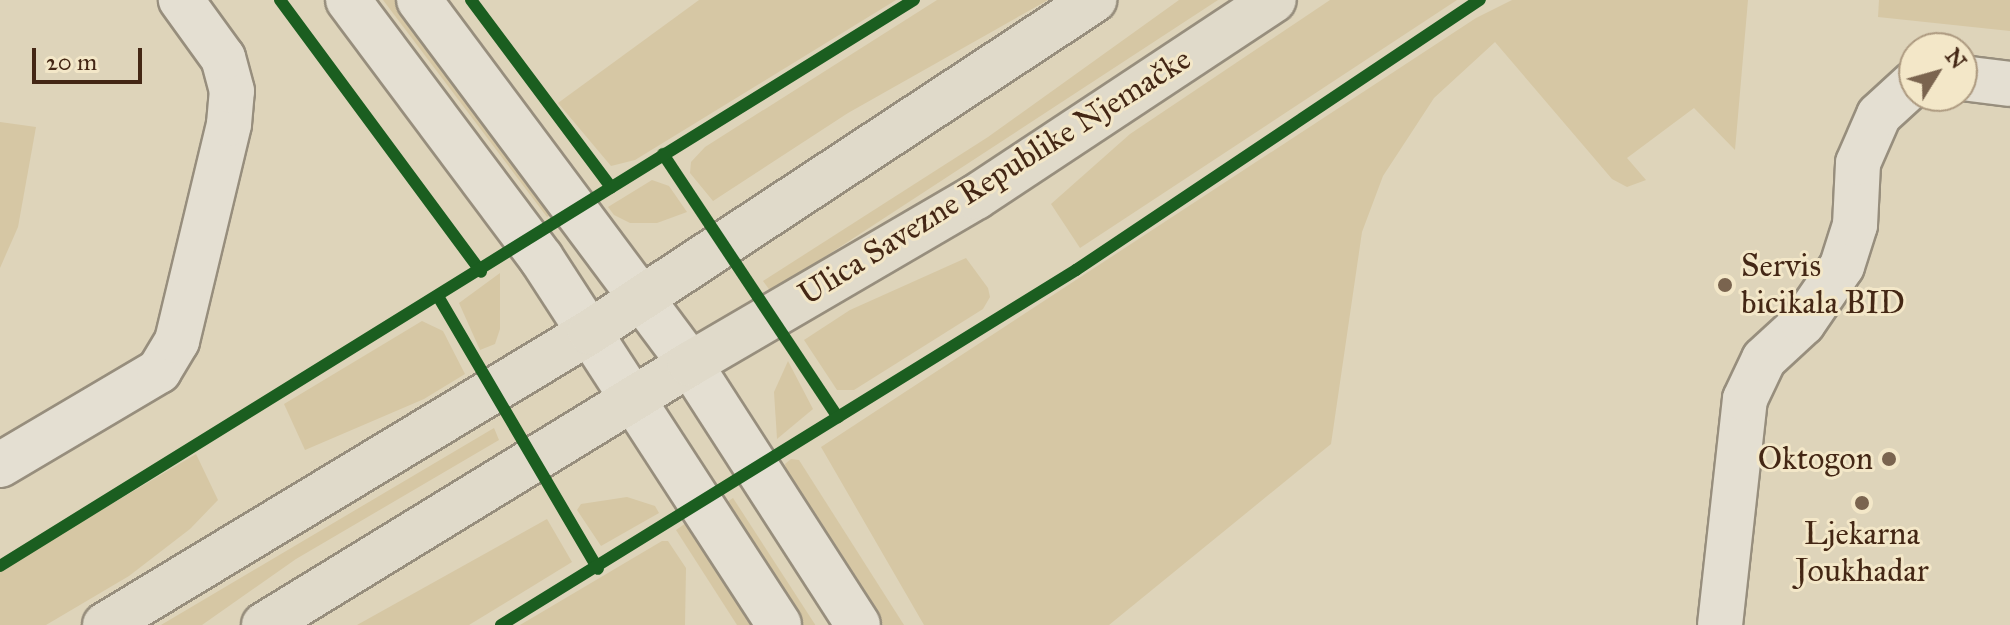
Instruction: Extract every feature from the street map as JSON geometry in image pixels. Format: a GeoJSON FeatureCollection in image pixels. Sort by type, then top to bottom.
{"type":"FeatureCollection","features":[{"type":"Feature","properties":{"kind":"main road"},"geometry":{"type":"LineString","coordinates":[[105,625],[590,332],[1094,0]]}},
{"type":"Feature","properties":{"kind":"main road","name":"Ulica Savezne Republike Njemačke"},"geometry":{"type":"LineString","coordinates":[[264,625],[690,364],[976,197],[1274,0]]}},
{"type":"Feature","properties":{"kind":"street"},"geometry":{"type":"LineString","coordinates":[[0,465],[159,371],[174,349],[229,124],[232,91],[223,58],[181,0]]}},
{"type":"Feature","properties":{"kind":"street"},"geometry":{"type":"LineString","coordinates":[[348,0],[513,218],[779,625]]}},
{"type":"Feature","properties":{"kind":"street"},"geometry":{"type":"LineString","coordinates":[[419,0],[690,364],[858,625]]}},
{"type":"Feature","properties":{"kind":"street"},"geometry":{"type":"LineString","coordinates":[[1978,80],[2010,84]]}},
{"type":"Feature","properties":{"kind":"street"},"geometry":{"type":"LineString","coordinates":[[1720,625],[1745,399],[1764,359],[1803,323],[1842,266],[1855,225],[1858,163],[1879,115],[1898,98]]}},
{"type":"Feature","properties":{"kind":"shaded area"},"geometry":{"type":"Polygon","coordinates":[[[383,0],[397,0],[555,212],[547,217],[383,0]]]}},
{"type":"Feature","properties":{"kind":"shaded area"},"geometry":{"type":"Polygon","coordinates":[[[699,0],[896,0],[635,160],[611,166],[558,103],[699,0]]]}},
{"type":"Feature","properties":{"kind":"shaded area"},"geometry":{"type":"Polygon","coordinates":[[[937,0],[1048,0],[848,113],[713,201],[690,173],[691,162],[705,147],[937,0]]]}},
{"type":"Feature","properties":{"kind":"shaded area"},"geometry":{"type":"Polygon","coordinates":[[[1179,0],[1218,0],[771,292],[763,281],[988,137],[1179,0]]]}},
{"type":"Feature","properties":{"kind":"shaded area"},"geometry":{"type":"Polygon","coordinates":[[[1330,0],[1457,0],[1080,248],[1051,204],[1130,134],[1330,0]]]}},
{"type":"Feature","properties":{"kind":"shaded area"},"geometry":{"type":"Polygon","coordinates":[[[1512,0],[1748,0],[1735,150],[1694,108],[1627,158],[1646,180],[1627,187],[1612,179],[1495,42],[1434,98],[1383,176],[1362,232],[1331,444],[1109,625],[924,625],[821,447],[1476,18],[1512,0]]]}},
{"type":"Feature","properties":{"kind":"shaded area"},"geometry":{"type":"Polygon","coordinates":[[[1879,0],[2010,0],[2010,31],[1878,17],[1879,0]]]}},
{"type":"Feature","properties":{"kind":"shaded area"},"geometry":{"type":"Polygon","coordinates":[[[0,122],[36,127],[18,227],[0,268],[0,122]]]}},
{"type":"Feature","properties":{"kind":"shaded area"},"geometry":{"type":"Polygon","coordinates":[[[652,180],[669,186],[687,212],[657,223],[630,223],[614,215],[608,207],[652,180]]]}},
{"type":"Feature","properties":{"kind":"shaded area"},"geometry":{"type":"Polygon","coordinates":[[[966,258],[988,288],[990,297],[983,309],[854,390],[837,390],[804,340],[850,310],[966,258]]]}},
{"type":"Feature","properties":{"kind":"shaded area"},"geometry":{"type":"Polygon","coordinates":[[[500,273],[500,329],[495,344],[480,350],[459,303],[500,273]]]}},
{"type":"Feature","properties":{"kind":"shaded area"},"geometry":{"type":"Polygon","coordinates":[[[422,321],[443,331],[465,374],[424,399],[305,450],[284,404],[422,321]]]}},
{"type":"Feature","properties":{"kind":"shaded area"},"geometry":{"type":"Polygon","coordinates":[[[788,361],[813,409],[777,439],[774,392],[788,361]]]}},
{"type":"Feature","properties":{"kind":"shaded area"},"geometry":{"type":"Polygon","coordinates":[[[494,428],[499,440],[296,559],[202,625],[161,625],[494,428]]]}},
{"type":"Feature","properties":{"kind":"shaded area"},"geometry":{"type":"Polygon","coordinates":[[[196,454],[218,500],[190,529],[129,576],[46,625],[0,625],[0,570],[196,454]]]}},
{"type":"Feature","properties":{"kind":"shaded area"},"geometry":{"type":"Polygon","coordinates":[[[791,459],[799,460],[904,625],[883,625],[787,473],[785,464],[791,459]]]}},
{"type":"Feature","properties":{"kind":"shaded area"},"geometry":{"type":"Polygon","coordinates":[[[627,497],[655,506],[659,513],[601,546],[577,510],[581,504],[627,497]]]}},
{"type":"Feature","properties":{"kind":"shaded area"},"geometry":{"type":"Polygon","coordinates":[[[733,498],[815,625],[804,625],[725,503],[733,498]]]}},
{"type":"Feature","properties":{"kind":"shaded area"},"geometry":{"type":"Polygon","coordinates":[[[547,519],[572,562],[469,625],[357,625],[547,519]]]}},
{"type":"Feature","properties":{"kind":"shaded area"},"geometry":{"type":"Polygon","coordinates":[[[686,523],[697,534],[756,625],[737,625],[676,530],[686,523]]]}},
{"type":"Feature","properties":{"kind":"shaded area"},"geometry":{"type":"Polygon","coordinates":[[[662,541],[668,541],[686,568],[685,625],[520,625],[662,541]]]}},
{"type":"Feature","properties":{"kind":"cycle path"},"geometry":{"type":"LineString","coordinates":[[280,0],[481,272]]}},
{"type":"Feature","properties":{"kind":"cycle path"},"geometry":{"type":"LineString","coordinates":[[471,0],[611,187]]}},
{"type":"Feature","properties":{"kind":"cycle path"},"geometry":{"type":"LineString","coordinates":[[0,566],[914,0]]}},
{"type":"Feature","properties":{"kind":"cycle path"},"geometry":{"type":"LineString","coordinates":[[501,625],[1076,270],[1480,0]]}},
{"type":"Feature","properties":{"kind":"cycle path"},"geometry":{"type":"LineString","coordinates":[[663,154],[838,417]]}},
{"type":"Feature","properties":{"kind":"cycle path"},"geometry":{"type":"LineString","coordinates":[[439,298],[598,569]]}},
{"type":"Feature","properties":{"kind":"place","name":"Servis bicikala BID"},"geometry":{"type":"Point","coordinates":[1725,285]}},
{"type":"Feature","properties":{"kind":"place","name":"Oktogon"},"geometry":{"type":"Point","coordinates":[1889,459]}},
{"type":"Feature","properties":{"kind":"place","name":"Ljekarna Joukhadar"},"geometry":{"type":"Point","coordinates":[1862,503]}}]}
